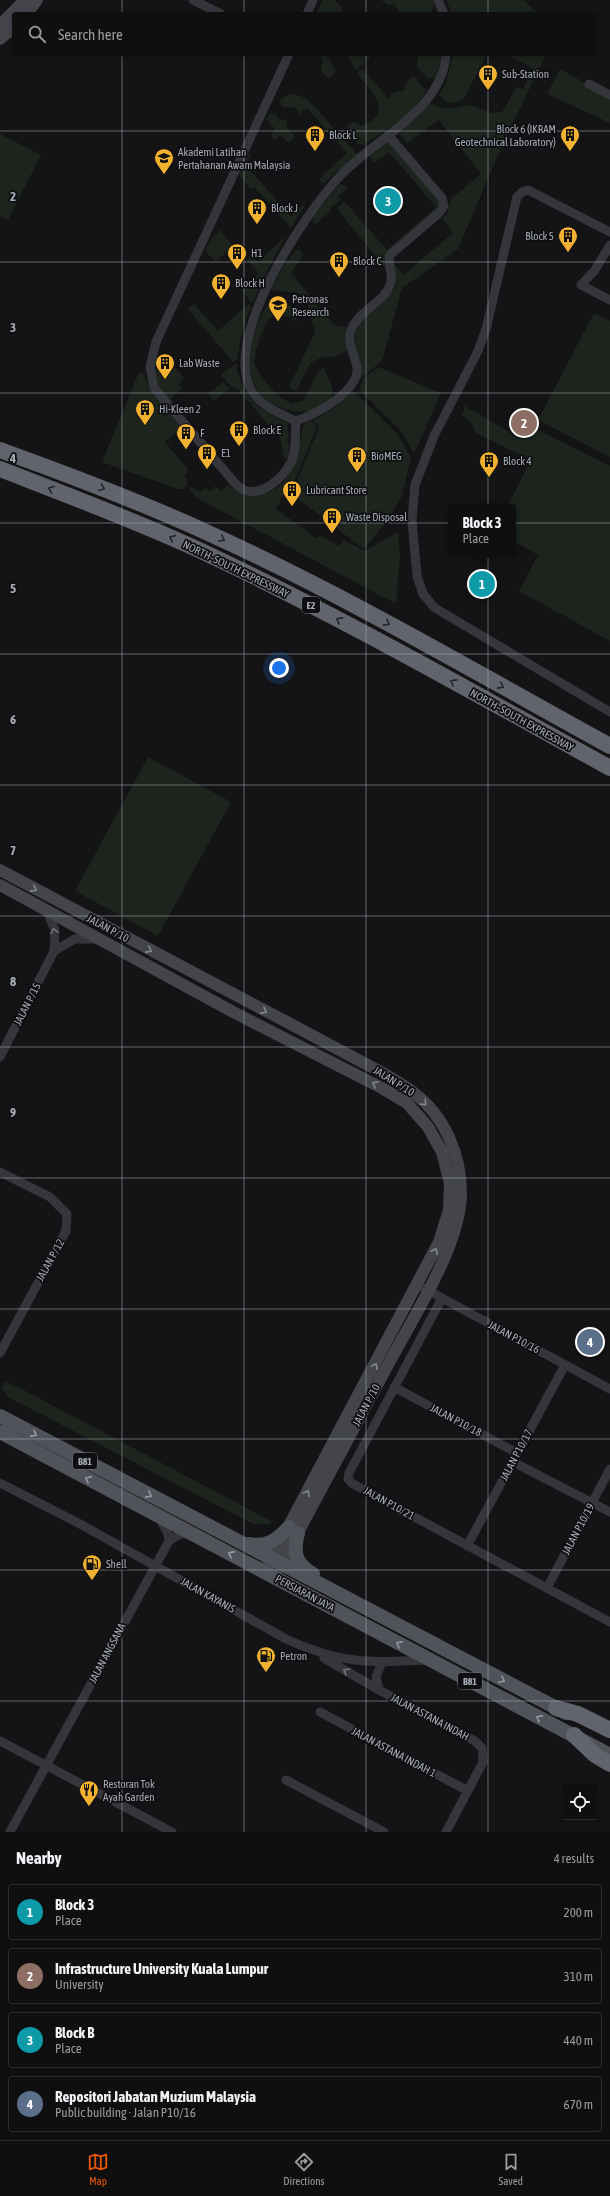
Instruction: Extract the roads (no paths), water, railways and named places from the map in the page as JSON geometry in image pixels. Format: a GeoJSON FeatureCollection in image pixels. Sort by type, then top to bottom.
{"type":"FeatureCollection","features":[{"type":"Feature","properties":{"kind":"highway","name":"NORTH–SOUTH EXPRESSWAY"},"geometry":{"type":"LineString","coordinates":[[0,450],[121,495],[227,542],[333,593],[610,746]]}},
{"type":"Feature","properties":{"kind":"highway","name":"NORTH–SOUTH EXPRESSWAY"},"geometry":{"type":"LineString","coordinates":[[0,469],[113,512],[241,571],[323,611],[610,768]]}},
{"type":"Feature","properties":{"kind":"highway"},"geometry":{"type":"LineString","coordinates":[[556,1708],[578,1714],[610,1730]]}},
{"type":"Feature","properties":{"kind":"highway"},"geometry":{"type":"LineString","coordinates":[[574,1735],[595,1755],[610,1764]]}},
{"type":"Feature","properties":{"kind":"main road","name":"PERSIARAN JAYA"},"geometry":{"type":"LineString","coordinates":[[0,1416],[238,1542],[273,1568],[429,1660],[610,1755]]}},
{"type":"Feature","properties":{"kind":"main road","name":"PERSIARAN JAYA"},"geometry":{"type":"LineString","coordinates":[[0,1432],[193,1534],[368,1609],[610,1737]]}},
{"type":"Feature","properties":{"kind":"main road"},"geometry":{"type":"LineString","coordinates":[[238,1542],[254,1545],[266,1545],[293,1530],[294,1552],[296,1560],[302,1568],[368,1609]]}},
{"type":"Feature","properties":{"kind":"street"},"geometry":{"type":"LineString","coordinates":[[13,12],[25,0]]}},
{"type":"Feature","properties":{"kind":"street"},"geometry":{"type":"LineString","coordinates":[[28,12],[37,0]]}},
{"type":"Feature","properties":{"kind":"street"},"geometry":{"type":"LineString","coordinates":[[193,0],[217,12]]}},
{"type":"Feature","properties":{"kind":"street"},"geometry":{"type":"LineString","coordinates":[[308,12],[313,0]]}},
{"type":"Feature","properties":{"kind":"street"},"geometry":{"type":"LineString","coordinates":[[438,0],[443,12]]}},
{"type":"Feature","properties":{"kind":"street"},"geometry":{"type":"LineString","coordinates":[[0,25],[12,13]]}},
{"type":"Feature","properties":{"kind":"street"},"geometry":{"type":"LineString","coordinates":[[0,39],[12,30]]}},
{"type":"Feature","properties":{"kind":"street"},"geometry":{"type":"LineString","coordinates":[[287,56],[156,342],[150,371],[154,388],[234,482],[244,490],[255,491],[265,488],[285,472],[292,461],[295,450],[296,421]]}},
{"type":"Feature","properties":{"kind":"street"},"geometry":{"type":"LineString","coordinates":[[296,421],[264,404],[253,393],[246,377],[244,359],[249,336],[275,271],[306,218],[341,175],[410,117],[429,98],[441,76],[446,56]]}},
{"type":"Feature","properties":{"kind":"street"},"geometry":{"type":"LineString","coordinates":[[589,84],[610,95]]}},
{"type":"Feature","properties":{"kind":"street"},"geometry":{"type":"LineString","coordinates":[[296,421],[323,409],[351,386],[357,376],[357,363],[352,355],[349,339],[351,329],[357,319],[389,289],[391,281],[388,261],[390,255],[439,213],[444,206],[442,198],[388,135]]}},
{"type":"Feature","properties":{"kind":"street"},"geometry":{"type":"LineString","coordinates":[[610,232],[528,190],[522,192],[517,197],[486,329],[469,371],[424,459],[415,485],[412,521],[417,576],[427,602],[456,622],[610,712]]}},
{"type":"Feature","properties":{"kind":"street"},"geometry":{"type":"LineString","coordinates":[[610,245],[595,270],[581,285],[610,300]]}},
{"type":"Feature","properties":{"kind":"street","name":"JALAN P/10"},"geometry":{"type":"LineString","coordinates":[[0,870],[381,1072],[415,1094],[438,1117],[451,1139],[458,1164],[461,1194],[458,1222],[453,1238],[422,1288],[273,1568]]}},
{"type":"Feature","properties":{"kind":"street","name":"JALAN P/10"},"geometry":{"type":"LineString","coordinates":[[0,885],[47,912],[241,1016],[382,1088],[408,1103],[428,1127],[442,1152],[450,1183],[449,1210],[422,1288]]}},
{"type":"Feature","properties":{"kind":"street","name":"JALAN P/15"},"geometry":{"type":"LineString","coordinates":[[0,1057],[54,951],[55,930],[47,912]]}},
{"type":"Feature","properties":{"kind":"street"},"geometry":{"type":"LineString","coordinates":[[54,951],[75,939],[98,939]]}},
{"type":"Feature","properties":{"kind":"street","name":"JALAN P/12"},"geometry":{"type":"LineString","coordinates":[[0,1172],[50,1197],[67,1214],[66,1231],[0,1353]]}},
{"type":"Feature","properties":{"kind":"street","name":"JALAN P10/16"},"geometry":{"type":"LineString","coordinates":[[422,1288],[610,1389]]}},
{"type":"Feature","properties":{"kind":"street","name":"JALAN P10/21"},"geometry":{"type":"LineString","coordinates":[[442,1298],[349,1473],[348,1479],[353,1484],[610,1622]]}},
{"type":"Feature","properties":{"kind":"street","name":"JALAN P10/17"},"geometry":{"type":"LineString","coordinates":[[467,1546],[565,1365]]}},
{"type":"Feature","properties":{"kind":"street","name":"JALAN P10/18"},"geometry":{"type":"LineString","coordinates":[[394,1387],[518,1453]]}},
{"type":"Feature","properties":{"kind":"street"},"geometry":{"type":"LineString","coordinates":[[513,1462],[610,1512]]}},
{"type":"Feature","properties":{"kind":"street","name":"JALAN P10/19"},"geometry":{"type":"LineString","coordinates":[[547,1588],[610,1469]]}},
{"type":"Feature","properties":{"kind":"street","name":"JALAN KAYANIS"},"geometry":{"type":"LineString","coordinates":[[0,1483],[155,1566],[286,1639],[314,1652],[350,1660],[382,1662],[429,1660]]}},
{"type":"Feature","properties":{"kind":"street"},"geometry":{"type":"LineString","coordinates":[[158,1515],[166,1528],[168,1541],[180,1534],[193,1534]]}},
{"type":"Feature","properties":{"kind":"street","name":"JALAN ANGSANA"},"geometry":{"type":"LineString","coordinates":[[10,1832],[168,1541]]}},
{"type":"Feature","properties":{"kind":"street","name":"JALAN ASTANA INDAH"},"geometry":{"type":"LineString","coordinates":[[314,1652],[378,1690],[479,1744],[484,1754],[483,1762],[446,1832]]}},
{"type":"Feature","properties":{"kind":"street","name":"JALAN ASTANA INDAH"},"geometry":{"type":"LineString","coordinates":[[378,1690],[376,1677],[382,1662]]}},
{"type":"Feature","properties":{"kind":"street","name":"JALAN ASTANA INDAH 1"},"geometry":{"type":"LineString","coordinates":[[320,1712],[468,1791]]}},
{"type":"Feature","properties":{"kind":"street"},"geometry":{"type":"LineString","coordinates":[[0,1741],[172,1832]]}},
{"type":"Feature","properties":{"kind":"street"},"geometry":{"type":"LineString","coordinates":[[36,1760],[53,1752],[57,1772]]}},
{"type":"Feature","properties":{"kind":"street"},"geometry":{"type":"LineString","coordinates":[[36,1760],[38,1780],[57,1772]]}},
{"type":"Feature","properties":{"kind":"street"},"geometry":{"type":"LineString","coordinates":[[286,1780],[384,1832]]}},
{"type":"Feature","properties":{"kind":"place","name":"Sub-Station"},"geometry":{"type":"Point","coordinates":[488,91]}},
{"type":"Feature","properties":{"kind":"place","name":"Block L"},"geometry":{"type":"Point","coordinates":[315,152]}},
{"type":"Feature","properties":{"kind":"place","name":"Block 6 (IKRAM Geotechnical Laboratory)"},"geometry":{"type":"Point","coordinates":[570,152]}},
{"type":"Feature","properties":{"kind":"place","name":"Akademi Latihan Pertahanan Awam Malaysia"},"geometry":{"type":"Point","coordinates":[164,175]}},
{"type":"Feature","properties":{"kind":"place","name":"Block B"},"geometry":{"type":"Point","coordinates":[388,201]}},
{"type":"Feature","properties":{"kind":"place","name":"Block J"},"geometry":{"type":"Point","coordinates":[257,225]}},
{"type":"Feature","properties":{"kind":"place","name":"Block 5"},"geometry":{"type":"Point","coordinates":[568,253]}},
{"type":"Feature","properties":{"kind":"place","name":"H1"},"geometry":{"type":"Point","coordinates":[237,270]}},
{"type":"Feature","properties":{"kind":"place","name":"Block C"},"geometry":{"type":"Point","coordinates":[339,278]}},
{"type":"Feature","properties":{"kind":"place","name":"Block H"},"geometry":{"type":"Point","coordinates":[221,300]}},
{"type":"Feature","properties":{"kind":"place","name":"Petronas Research"},"geometry":{"type":"Point","coordinates":[278,322]}},
{"type":"Feature","properties":{"kind":"place","name":"Lab Waste"},"geometry":{"type":"Point","coordinates":[165,380]}},
{"type":"Feature","properties":{"kind":"place","name":"Infrastructure University Kuala Lumpur"},"geometry":{"type":"Point","coordinates":[524,423]}},
{"type":"Feature","properties":{"kind":"place","name":"Hi-Kleen 2"},"geometry":{"type":"Point","coordinates":[145,426]}},
{"type":"Feature","properties":{"kind":"place","name":"Block E"},"geometry":{"type":"Point","coordinates":[239,447]}},
{"type":"Feature","properties":{"kind":"place","name":"F"},"geometry":{"type":"Point","coordinates":[186,450]}},
{"type":"Feature","properties":{"kind":"place","name":"E1"},"geometry":{"type":"Point","coordinates":[207,470]}},
{"type":"Feature","properties":{"kind":"place","name":"BioMEG"},"geometry":{"type":"Point","coordinates":[357,473]}},
{"type":"Feature","properties":{"kind":"place","name":"Block 4"},"geometry":{"type":"Point","coordinates":[489,478]}},
{"type":"Feature","properties":{"kind":"place","name":"Lubricant Store"},"geometry":{"type":"Point","coordinates":[292,507]}},
{"type":"Feature","properties":{"kind":"place","name":"Waste Disposal"},"geometry":{"type":"Point","coordinates":[332,534]}},
{"type":"Feature","properties":{"kind":"place","name":"Block 3"},"geometry":{"type":"Point","coordinates":[482,584]}},
{"type":"Feature","properties":{"kind":"place","name":"Repositori Jabatan Muzium Malaysia"},"geometry":{"type":"Point","coordinates":[590,1342]}},
{"type":"Feature","properties":{"kind":"place","name":"Shell"},"geometry":{"type":"Point","coordinates":[92,1581]}},
{"type":"Feature","properties":{"kind":"place","name":"Petron"},"geometry":{"type":"Point","coordinates":[266,1673]}},
{"type":"Feature","properties":{"kind":"place","name":"Restoran Tok Ayah Garden"},"geometry":{"type":"Point","coordinates":[89,1807]}}]}
